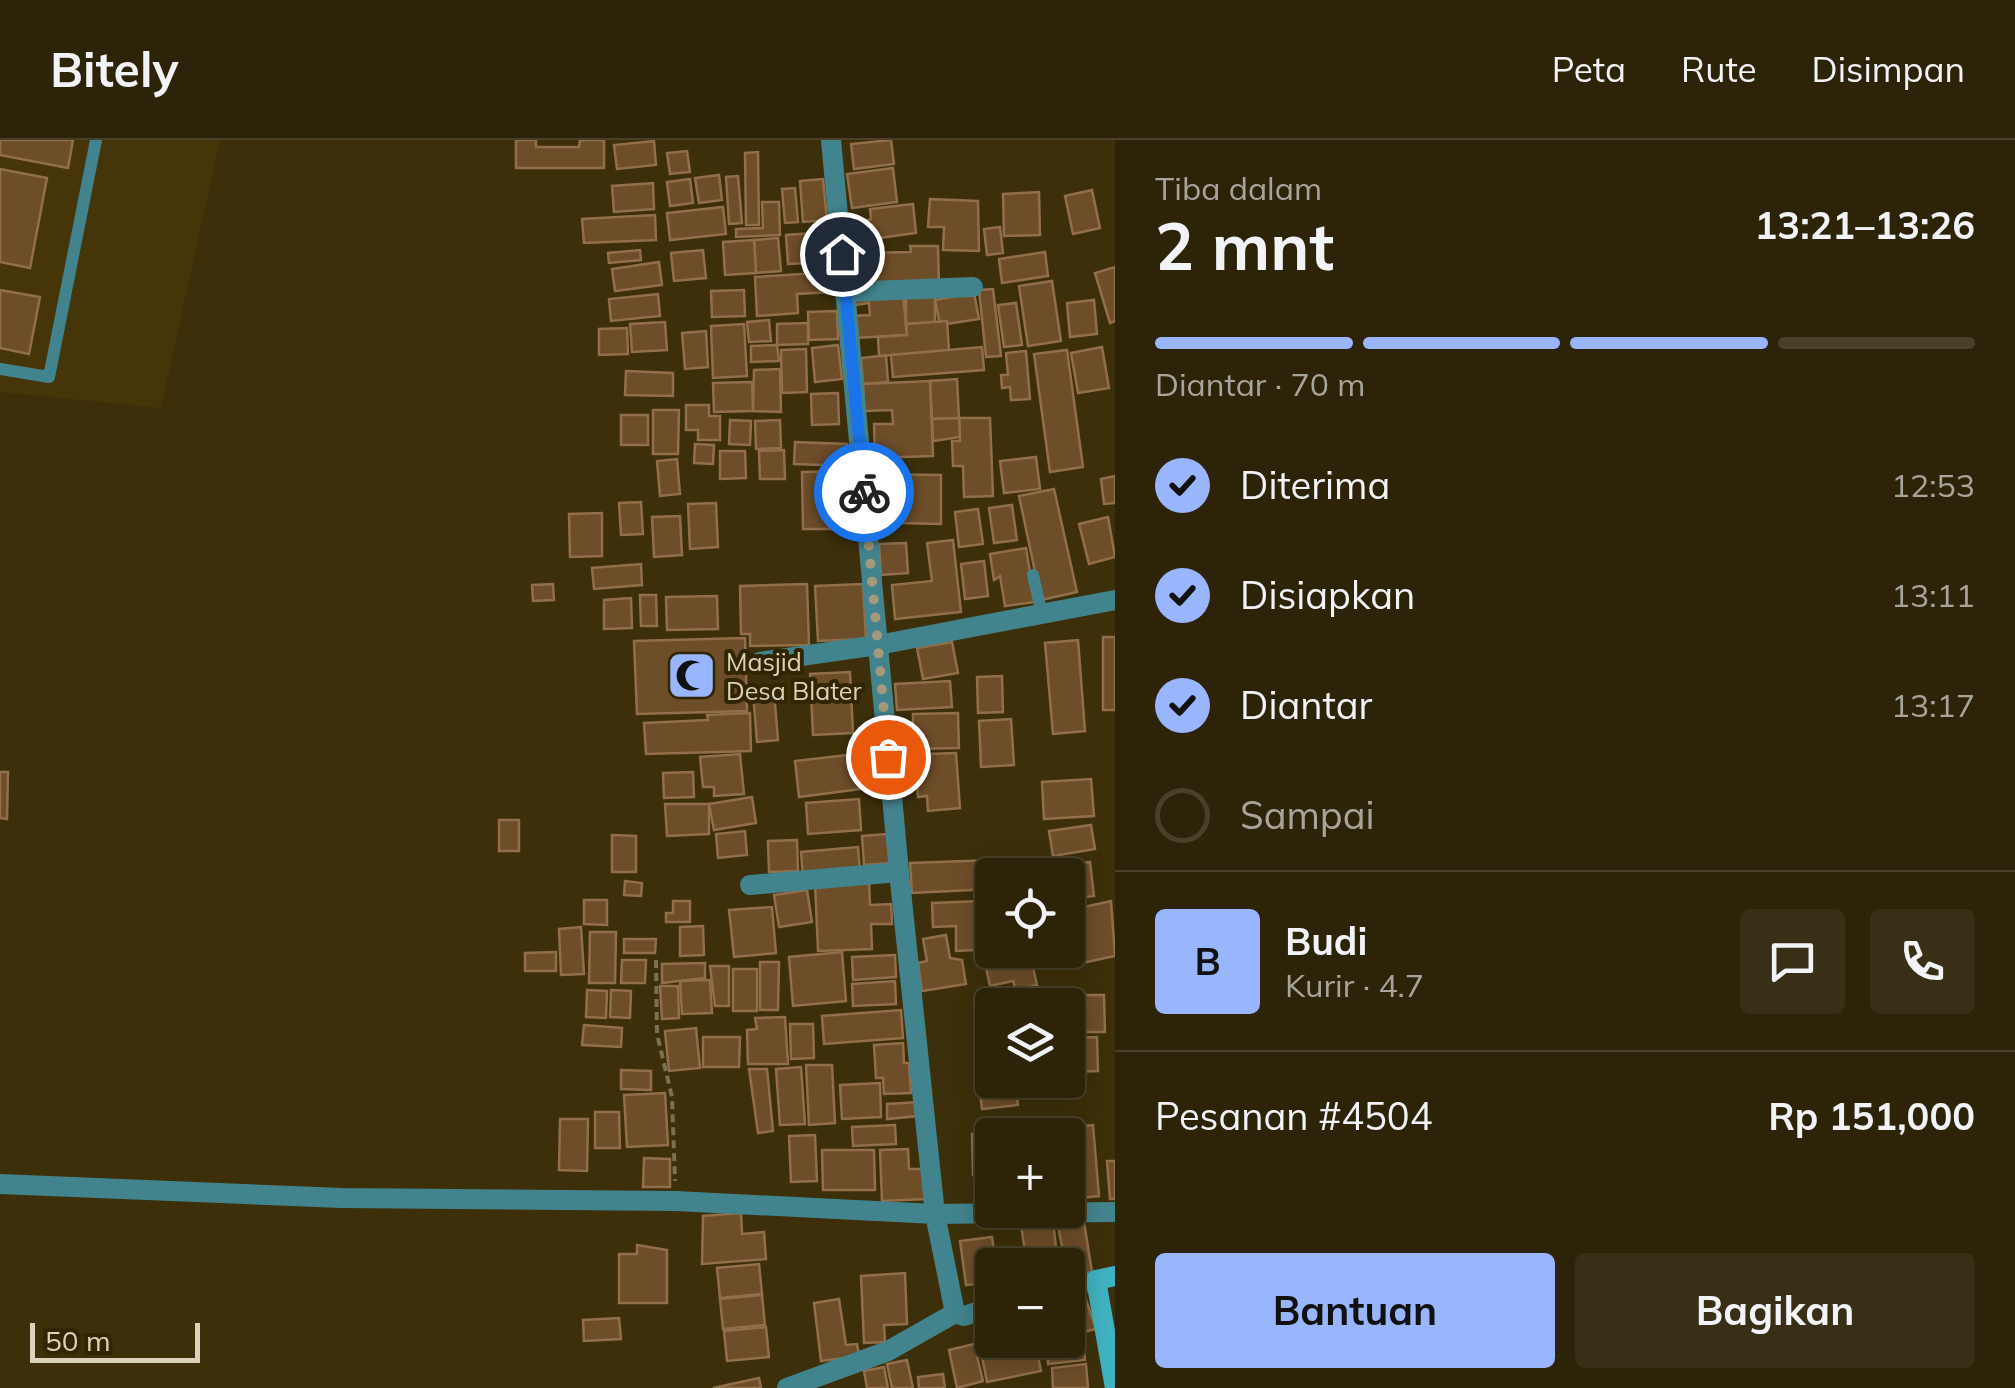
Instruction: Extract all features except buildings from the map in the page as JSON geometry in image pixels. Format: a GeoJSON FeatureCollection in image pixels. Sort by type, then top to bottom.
{"type":"FeatureCollection","features":[{"type":"Feature","properties":{"kind":"street"},"geometry":{"type":"LineString","coordinates":[[830,140],[935,1214],[954,1313]]}},
{"type":"Feature","properties":{"kind":"street"},"geometry":{"type":"LineString","coordinates":[[846,292],[973,287]]}},
{"type":"Feature","properties":{"kind":"street"},"geometry":{"type":"LineString","coordinates":[[760,662],[878,645],[1115,600]]}},
{"type":"Feature","properties":{"kind":"street"},"geometry":{"type":"LineString","coordinates":[[750,885],[899,872]]}},
{"type":"Feature","properties":{"kind":"street"},"geometry":{"type":"LineString","coordinates":[[0,1184],[342,1198],[676,1201],[935,1214],[1115,1212]]}},
{"type":"Feature","properties":{"kind":"street"},"geometry":{"type":"LineString","coordinates":[[1106,1278],[1115,1388]]}},
{"type":"Feature","properties":{"kind":"street"},"geometry":{"type":"LineString","coordinates":[[786,1388],[888,1351],[954,1313],[964,1316],[975,1312]]}},
{"type":"Feature","properties":{"kind":"lane"},"geometry":{"type":"LineString","coordinates":[[0,369],[49,377],[96,140]]}},
{"type":"Feature","properties":{"kind":"lane"},"geometry":{"type":"LineString","coordinates":[[1033,576],[1042,614]]}},
{"type":"Feature","properties":{"kind":"path"},"geometry":{"type":"LineString","coordinates":[[656,960],[658,1034],[672,1098],[676,1201]]}},
{"type":"Feature","properties":{"kind":"shaded area"},"geometry":{"type":"Polygon","coordinates":[[[0,140],[220,140],[161,408],[0,392],[0,140]]]}},
{"type":"Feature","properties":{"kind":"way so far"},"geometry":{"type":"LineString","coordinates":[[864,492],[888,757]]}},
{"type":"Feature","properties":{"kind":"place","name":"Masjid Desa Blater"},"geometry":{"type":"Point","coordinates":[691,676]}},
{"type":"Feature","properties":{"kind":"route"},"geometry":{"type":"LineString","coordinates":[[842,254],[864,492]]}}]}
